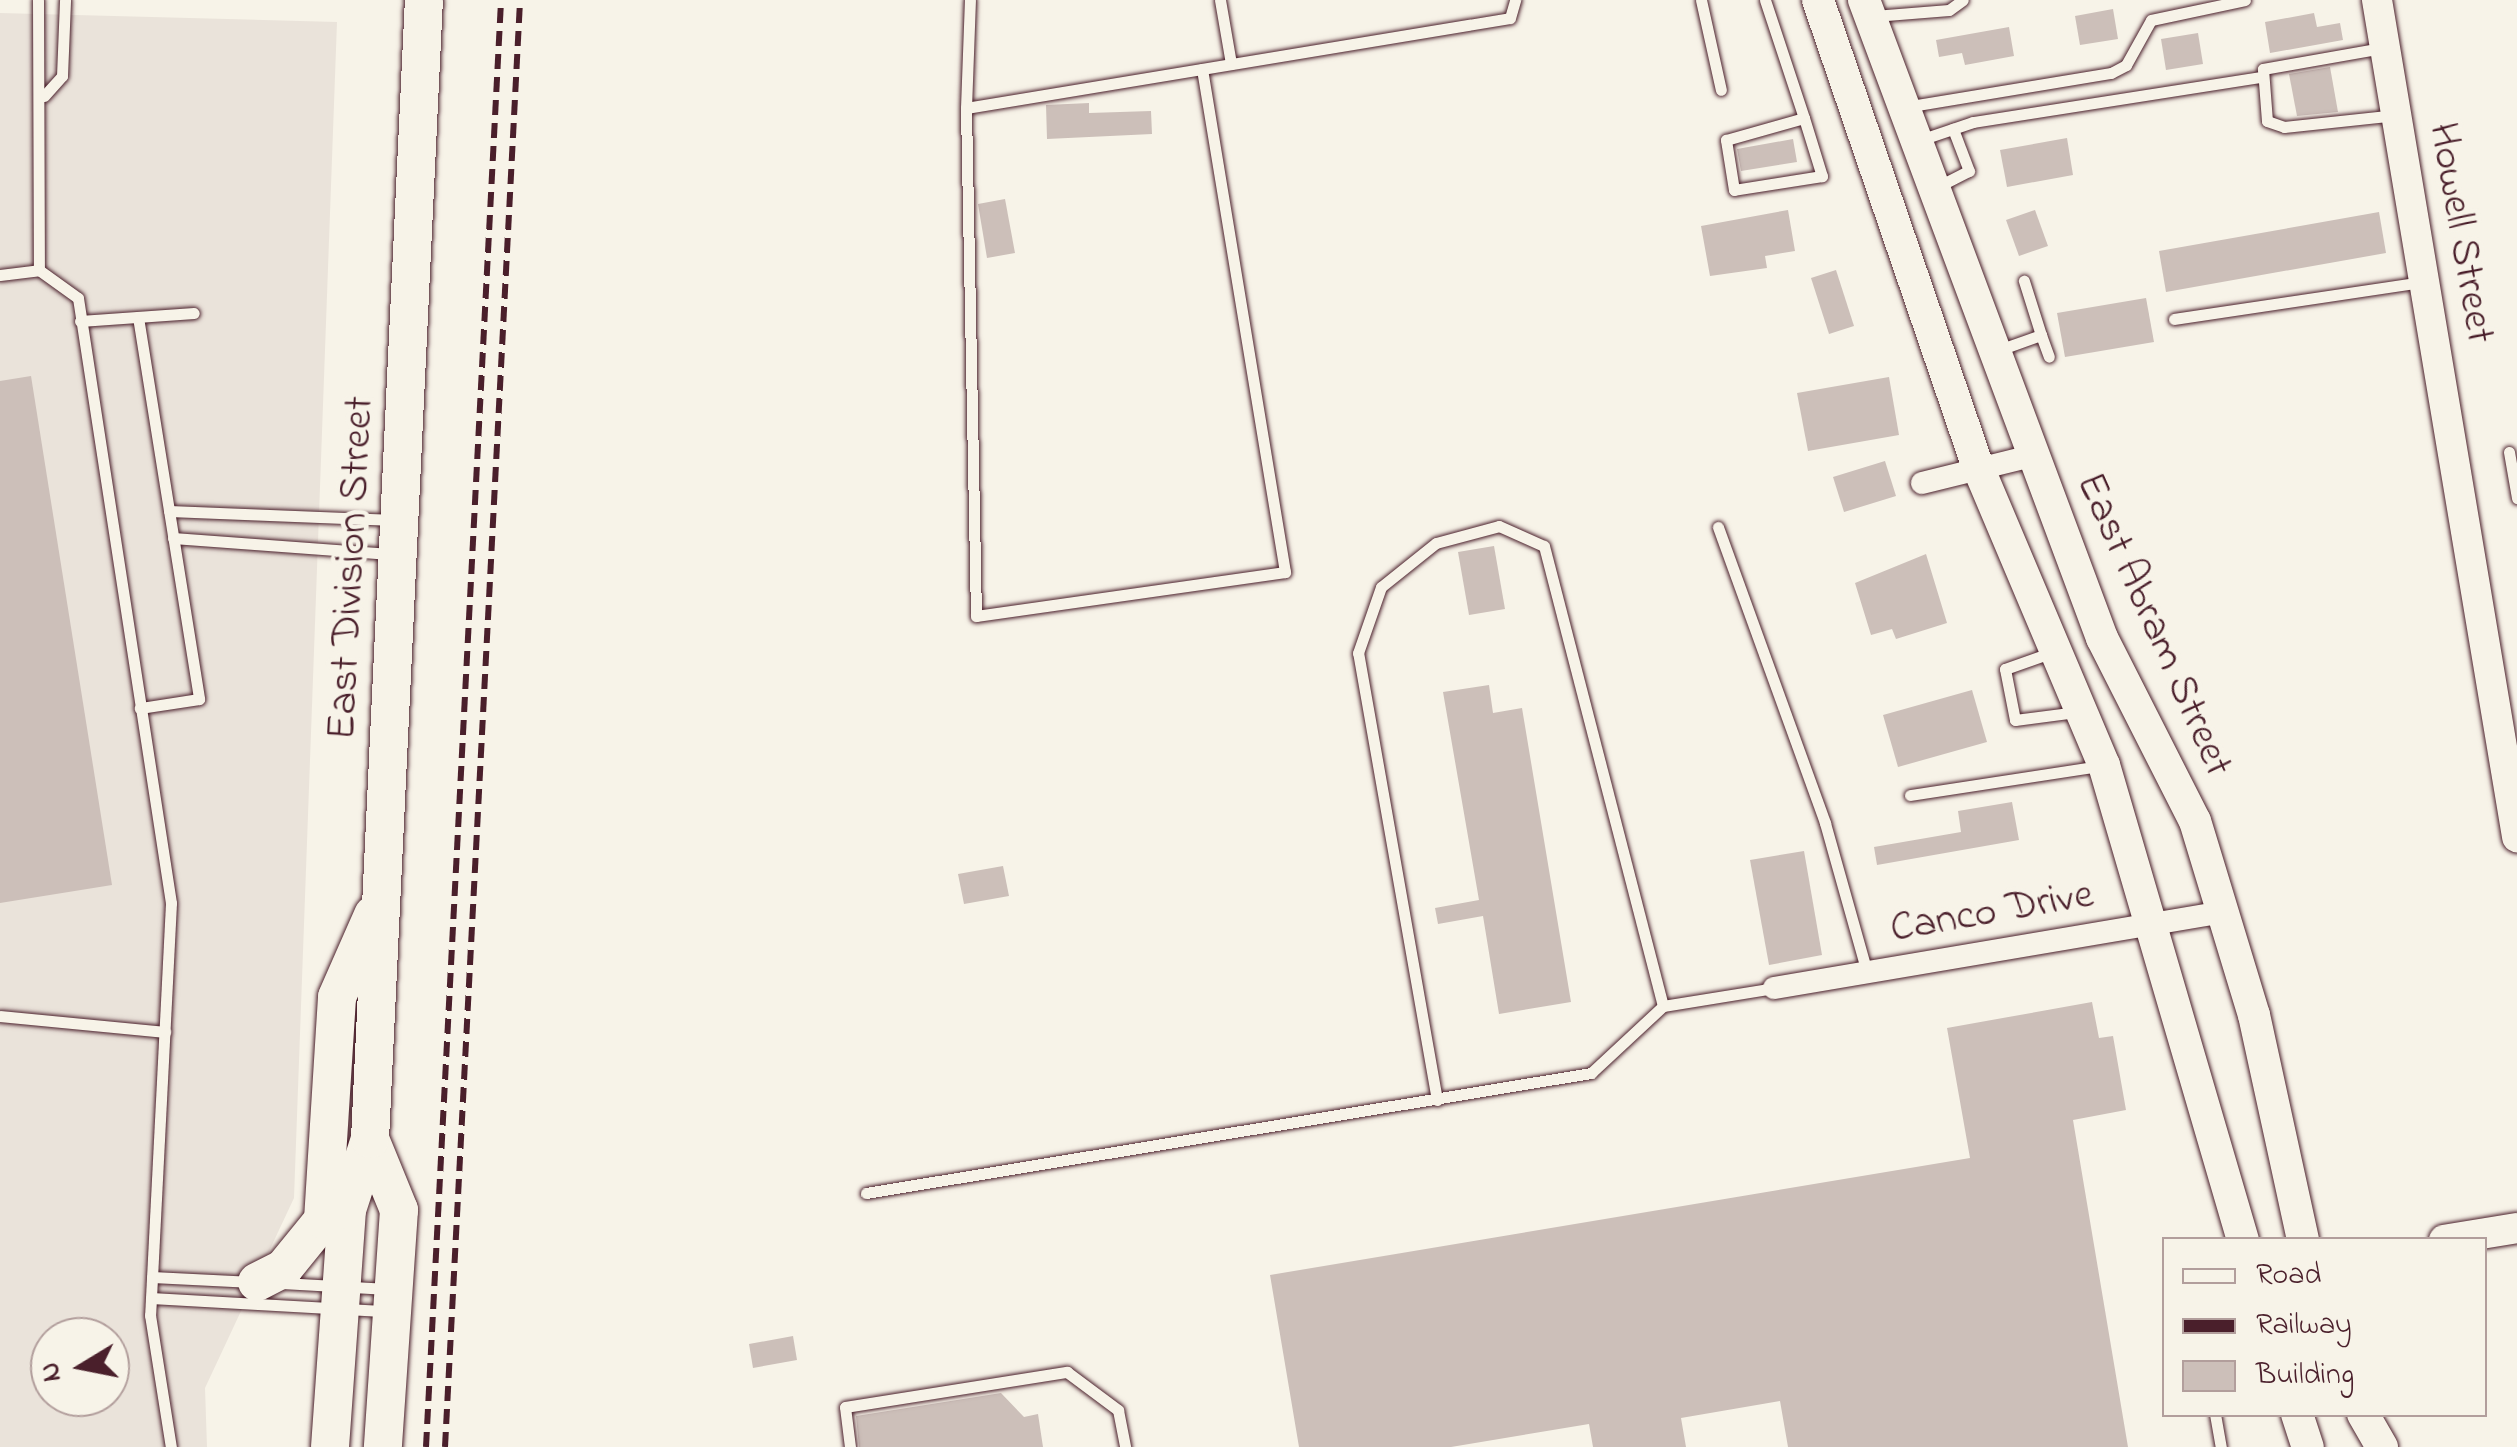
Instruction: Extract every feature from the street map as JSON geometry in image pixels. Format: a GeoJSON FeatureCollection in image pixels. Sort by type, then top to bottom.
{"type":"FeatureCollection","features":[{"type":"Feature","properties":{"kind":"main road","name":"East Division Street"},"geometry":{"type":"LineString","coordinates":[[330,1447],[347,1210],[370,1139],[424,0]]}},
{"type":"Feature","properties":{"kind":"main road"},"geometry":{"type":"LineString","coordinates":[[1818,0],[1978,466],[2104,764],[2157,923],[2205,1114],[2242,1237]]}},
{"type":"Feature","properties":{"kind":"main road","name":"East Abram Street"},"geometry":{"type":"LineString","coordinates":[[1861,6],[2102,638],[2195,821],[2224,912],[2303,1237]]}},
{"type":"Feature","properties":{"kind":"main road"},"geometry":{"type":"LineString","coordinates":[[257,1282],[284,1268],[323,1220],[338,997],[382,895]]}},
{"type":"Feature","properties":{"kind":"main road"},"geometry":{"type":"LineString","coordinates":[[2205,1114],[2232,1136],[2265,1237]]}},
{"type":"Feature","properties":{"kind":"main road","name":"East Division Street"},"geometry":{"type":"LineString","coordinates":[[370,1139],[399,1210],[383,1447]]}},
{"type":"Feature","properties":{"kind":"main road"},"geometry":{"type":"LineString","coordinates":[[2294,1417],[2296,1447]]}},
{"type":"Feature","properties":{"kind":"main road"},"geometry":{"type":"LineString","coordinates":[[2295,1417],[2308,1447]]}},
{"type":"Feature","properties":{"kind":"main road"},"geometry":{"type":"LineString","coordinates":[[2353,1417],[2363,1447]]}},
{"type":"Feature","properties":{"kind":"main road"},"geometry":{"type":"LineString","coordinates":[[2365,1417],[2382,1447]]}},
{"type":"Feature","properties":{"kind":"street","name":"Howell Street"},"geometry":{"type":"LineString","coordinates":[[2377,0],[2516,827]]}},
{"type":"Feature","properties":{"kind":"street"},"geometry":{"type":"LineString","coordinates":[[1922,483],[1978,466],[2031,456]]}},
{"type":"Feature","properties":{"kind":"street","name":"Canco Drive"},"geometry":{"type":"LineString","coordinates":[[1774,988],[2224,912]]}},
{"type":"Feature","properties":{"kind":"street"},"geometry":{"type":"LineString","coordinates":[[2462,1237],[2517,1228]]}},
{"type":"Feature","properties":{"kind":"lane"},"geometry":{"type":"LineString","coordinates":[[38,0],[34,67],[44,96],[39,270]]}},
{"type":"Feature","properties":{"kind":"lane"},"geometry":{"type":"LineString","coordinates":[[44,96],[62,76],[65,0]]}},
{"type":"Feature","properties":{"kind":"lane"},"geometry":{"type":"LineString","coordinates":[[970,0],[966,108],[970,570],[976,616],[990,619],[1285,572],[1202,69]]}},
{"type":"Feature","properties":{"kind":"lane"},"geometry":{"type":"LineString","coordinates":[[1220,0],[1231,64]]}},
{"type":"Feature","properties":{"kind":"lane"},"geometry":{"type":"LineString","coordinates":[[966,108],[1510,18],[1515,0]]}},
{"type":"Feature","properties":{"kind":"lane"},"geometry":{"type":"LineString","coordinates":[[1701,0],[1721,90]]}},
{"type":"Feature","properties":{"kind":"lane"},"geometry":{"type":"LineString","coordinates":[[1766,0],[1804,118],[1822,176],[1734,190],[1726,140],[1804,118]]}},
{"type":"Feature","properties":{"kind":"lane"},"geometry":{"type":"LineString","coordinates":[[1861,6],[1949,10],[1963,0]]}},
{"type":"Feature","properties":{"kind":"lane"},"geometry":{"type":"LineString","coordinates":[[1896,94],[2111,73],[2126,65],[2151,20],[2245,0]]}},
{"type":"Feature","properties":{"kind":"lane"},"geometry":{"type":"LineString","coordinates":[[1914,142],[1953,128],[2260,76],[2272,64],[2384,47]]}},
{"type":"Feature","properties":{"kind":"lane"},"geometry":{"type":"LineString","coordinates":[[2260,76],[2273,125],[2396,115]]}},
{"type":"Feature","properties":{"kind":"lane"},"geometry":{"type":"LineString","coordinates":[[1931,190],[1969,171],[1953,128]]}},
{"type":"Feature","properties":{"kind":"lane"},"geometry":{"type":"LineString","coordinates":[[0,275],[39,270],[78,298],[171,903],[152,1277],[171,1447]]}},
{"type":"Feature","properties":{"kind":"lane"},"geometry":{"type":"LineString","coordinates":[[2024,281],[2049,357]]}},
{"type":"Feature","properties":{"kind":"lane"},"geometry":{"type":"LineString","coordinates":[[2174,320],[2422,282]]}},
{"type":"Feature","properties":{"kind":"lane"},"geometry":{"type":"LineString","coordinates":[[80,321],[194,313]]}},
{"type":"Feature","properties":{"kind":"lane"},"geometry":{"type":"LineString","coordinates":[[138,317],[200,698],[140,708]]}},
{"type":"Feature","properties":{"kind":"lane"},"geometry":{"type":"LineString","coordinates":[[1992,353],[2041,335]]}},
{"type":"Feature","properties":{"kind":"lane"},"geometry":{"type":"LineString","coordinates":[[2508,452],[2517,498]]}},
{"type":"Feature","properties":{"kind":"lane"},"geometry":{"type":"LineString","coordinates":[[169,511],[399,537]]}},
{"type":"Feature","properties":{"kind":"lane"},"geometry":{"type":"LineString","coordinates":[[1436,1100],[1358,653],[1381,587],[1436,543],[1499,526],[1544,546],[1663,1006]]}},
{"type":"Feature","properties":{"kind":"lane"},"geometry":{"type":"LineString","coordinates":[[1718,527],[1825,823],[1867,972]]}},
{"type":"Feature","properties":{"kind":"lane"},"geometry":{"type":"LineString","coordinates":[[173,538],[399,537]]}},
{"type":"Feature","properties":{"kind":"lane"},"geometry":{"type":"LineString","coordinates":[[2054,652],[2005,669],[2016,720],[2081,712]]}},
{"type":"Feature","properties":{"kind":"lane"},"geometry":{"type":"LineString","coordinates":[[1910,795],[2104,764]]}},
{"type":"Feature","properties":{"kind":"lane"},"geometry":{"type":"LineString","coordinates":[[866,1193],[1590,1072],[1663,1006],[1774,988]]}},
{"type":"Feature","properties":{"kind":"lane"},"geometry":{"type":"LineString","coordinates":[[0,1016],[165,1032]]}},
{"type":"Feature","properties":{"kind":"lane"},"geometry":{"type":"LineString","coordinates":[[152,1277],[257,1282],[342,1298],[393,1300]]}},
{"type":"Feature","properties":{"kind":"lane"},"geometry":{"type":"LineString","coordinates":[[152,1298],[393,1300]]}},
{"type":"Feature","properties":{"kind":"lane"},"geometry":{"type":"LineString","coordinates":[[850,1447],[845,1407],[1066,1372],[1107,1397],[1125,1447]]}},
{"type":"Feature","properties":{"kind":"lane"},"geometry":{"type":"LineString","coordinates":[[2216,1417],[2221,1447]]}},
{"type":"Feature","properties":{"kind":"shaded area"},"geometry":{"type":"Polygon","coordinates":[[[0,13],[337,22],[294,1198],[205,1388],[207,1447],[0,1447],[0,13]]]}},
{"type":"Feature","properties":{"kind":"building"},"geometry":{"type":"Polygon","coordinates":[[[2113,9],[2118,39],[2080,45],[2075,16],[2113,9]]]}},
{"type":"Feature","properties":{"kind":"building"},"geometry":{"type":"Polygon","coordinates":[[[2314,13],[2317,27],[2340,23],[2343,40],[2270,53],[2265,22],[2314,13]]]}},
{"type":"Feature","properties":{"kind":"building"},"geometry":{"type":"Polygon","coordinates":[[[2009,27],[2014,56],[1965,65],[1962,53],[1939,57],[1936,40],[2009,27]]]}},
{"type":"Feature","properties":{"kind":"building"},"geometry":{"type":"Polygon","coordinates":[[[2198,33],[2203,64],[2166,70],[2161,39],[2198,33]]]}},
{"type":"Feature","properties":{"kind":"building"},"geometry":{"type":"Polygon","coordinates":[[[2330,67],[2338,112],[2297,116],[2289,74],[2330,67]]]}},
{"type":"Feature","properties":{"kind":"building"},"geometry":{"type":"Polygon","coordinates":[[[1089,103],[1089,113],[1151,111],[1152,134],[1047,139],[1046,105],[1089,103]]]}},
{"type":"Feature","properties":{"kind":"building"},"geometry":{"type":"Polygon","coordinates":[[[2067,138],[2073,175],[2007,187],[2000,150],[2067,138]]]}},
{"type":"Feature","properties":{"kind":"building"},"geometry":{"type":"Polygon","coordinates":[[[1793,139],[1797,162],[1741,171],[1737,149],[1793,139]]]}},
{"type":"Feature","properties":{"kind":"building"},"geometry":{"type":"Polygon","coordinates":[[[1005,199],[1015,253],[987,258],[978,204],[1005,199]]]}},
{"type":"Feature","properties":{"kind":"building"},"geometry":{"type":"Polygon","coordinates":[[[1788,210],[1795,251],[1765,256],[1767,268],[1710,276],[1701,226],[1788,210]]]}},
{"type":"Feature","properties":{"kind":"building"},"geometry":{"type":"Polygon","coordinates":[[[2035,210],[2048,246],[2019,256],[2006,220],[2035,210]]]}},
{"type":"Feature","properties":{"kind":"building"},"geometry":{"type":"Polygon","coordinates":[[[2379,212],[2386,253],[2166,292],[2159,251],[2379,212]]]}},
{"type":"Feature","properties":{"kind":"building"},"geometry":{"type":"Polygon","coordinates":[[[1836,270],[1854,326],[1829,334],[1811,278],[1836,270]]]}},
{"type":"Feature","properties":{"kind":"building"},"geometry":{"type":"Polygon","coordinates":[[[2146,298],[2154,342],[2065,357],[2057,313],[2146,298]]]}},
{"type":"Feature","properties":{"kind":"building"},"geometry":{"type":"Polygon","coordinates":[[[31,376],[112,885],[0,903],[0,381],[31,376]]]}},
{"type":"Feature","properties":{"kind":"building"},"geometry":{"type":"Polygon","coordinates":[[[1889,377],[1899,435],[1808,451],[1797,393],[1889,377]]]}},
{"type":"Feature","properties":{"kind":"building"},"geometry":{"type":"Polygon","coordinates":[[[1885,461],[1896,496],[1844,512],[1833,477],[1885,461]]]}},
{"type":"Feature","properties":{"kind":"building"},"geometry":{"type":"Polygon","coordinates":[[[1494,546],[1505,609],[1469,615],[1458,552],[1494,546]]]}},
{"type":"Feature","properties":{"kind":"building"},"geometry":{"type":"Polygon","coordinates":[[[1926,554],[1947,623],[1896,639],[1892,629],[1871,635],[1855,583],[1926,554]]]}},
{"type":"Feature","properties":{"kind":"building"},"geometry":{"type":"Polygon","coordinates":[[[1489,685],[1493,713],[1522,708],[1571,1002],[1499,1014],[1483,916],[1438,924],[1435,908],[1479,900],[1443,692],[1489,685]]]}},
{"type":"Feature","properties":{"kind":"building"},"geometry":{"type":"Polygon","coordinates":[[[1972,690],[1987,742],[1898,767],[1883,715],[1972,690]]]}},
{"type":"Feature","properties":{"kind":"building"},"geometry":{"type":"Polygon","coordinates":[[[2012,802],[2019,840],[1877,865],[1874,847],[1961,832],[1958,811],[2012,802]]]}},
{"type":"Feature","properties":{"kind":"building"},"geometry":{"type":"Polygon","coordinates":[[[1804,851],[1822,955],[1769,965],[1750,860],[1804,851]]]}},
{"type":"Feature","properties":{"kind":"building"},"geometry":{"type":"Polygon","coordinates":[[[1003,866],[1009,896],[964,904],[958,874],[1003,866]]]}},
{"type":"Feature","properties":{"kind":"building"},"geometry":{"type":"Polygon","coordinates":[[[2092,1002],[2099,1038],[2113,1036],[2126,1110],[2073,1120],[2128,1447],[1788,1447],[1780,1401],[1681,1418],[1686,1447],[1593,1447],[1589,1424],[1451,1447],[1299,1447],[1270,1275],[1970,1158],[1947,1028],[2092,1002]]]}},
{"type":"Feature","properties":{"kind":"building"},"geometry":{"type":"Polygon","coordinates":[[[793,1336],[797,1360],[753,1368],[749,1344],[793,1336]]]}},
{"type":"Feature","properties":{"kind":"building"},"geometry":{"type":"Polygon","coordinates":[[[1001,1393],[1024,1417],[1038,1414],[1043,1447],[859,1447],[856,1416],[1001,1393]]]}},
{"type":"Feature","properties":{"kind":"railway"},"geometry":{"type":"LineString","coordinates":[[426,1447],[501,0]]}},
{"type":"Feature","properties":{"kind":"railway"},"geometry":{"type":"LineString","coordinates":[[445,1447],[520,0]]}}]}
